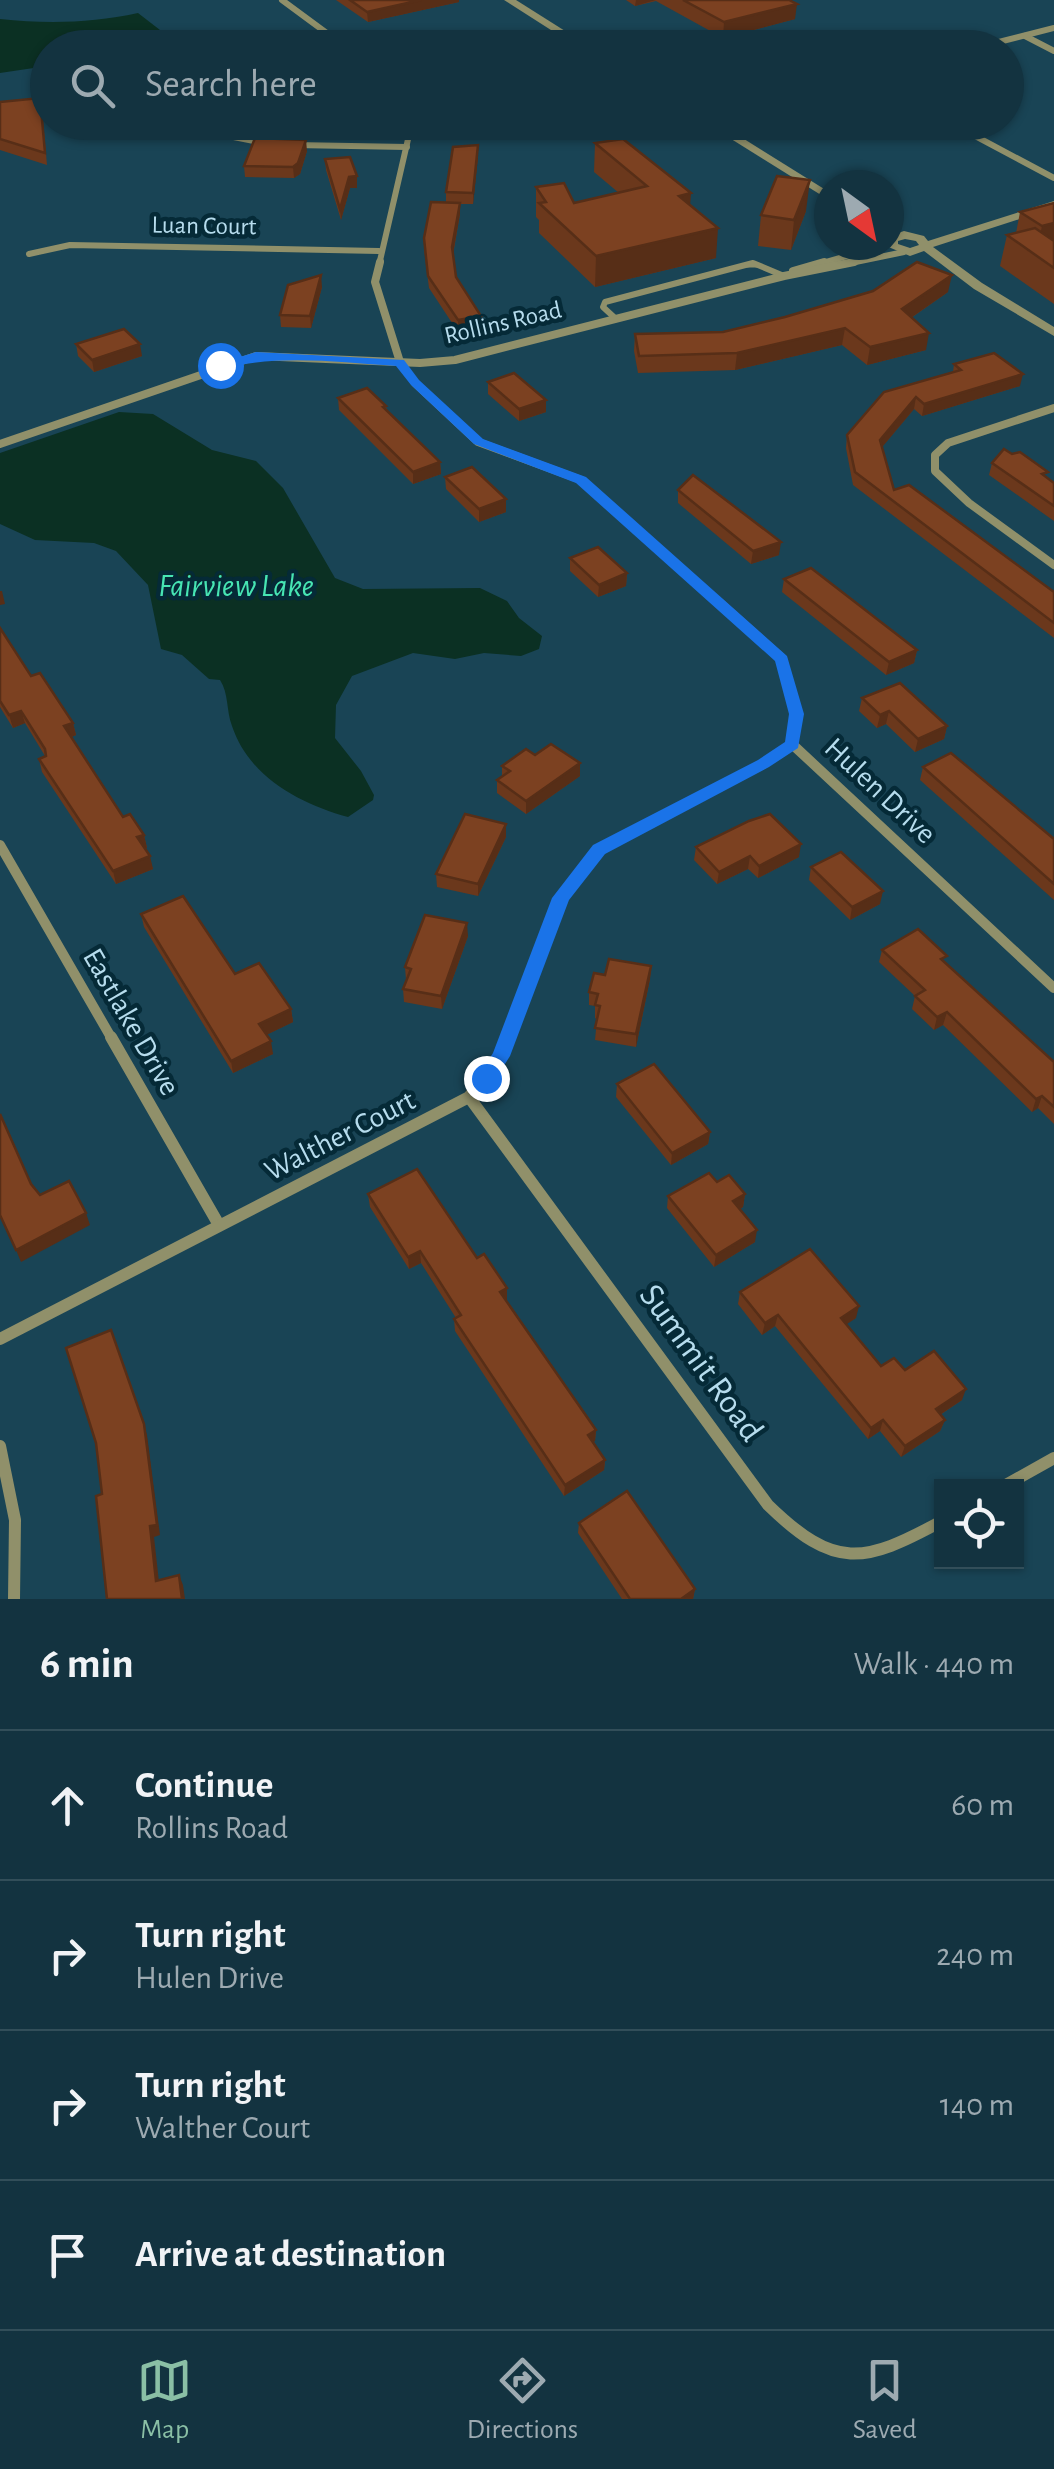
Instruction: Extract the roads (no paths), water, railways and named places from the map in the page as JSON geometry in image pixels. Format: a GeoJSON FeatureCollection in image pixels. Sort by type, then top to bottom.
{"type":"FeatureCollection","features":[{"type":"Feature","properties":{"kind":"street"},"geometry":{"type":"LineString","coordinates":[[282,0],[323,30]]}},
{"type":"Feature","properties":{"kind":"street"},"geometry":{"type":"LineString","coordinates":[[509,0],[558,30]]}},
{"type":"Feature","properties":{"kind":"street"},"geometry":{"type":"LineString","coordinates":[[1024,36],[1054,28]]}},
{"type":"Feature","properties":{"kind":"street"},"geometry":{"type":"LineString","coordinates":[[1024,36],[1054,52]]}},
{"type":"Feature","properties":{"kind":"street"},"geometry":{"type":"LineString","coordinates":[[236,140],[407,148]]}},
{"type":"Feature","properties":{"kind":"street","name":"Hulen Drive"},"geometry":{"type":"LineString","coordinates":[[409,140],[379,251],[375,282],[400,362],[415,382],[478,442],[581,480],[782,659],[796,714],[792,744],[1054,988]]}},
{"type":"Feature","properties":{"kind":"street"},"geometry":{"type":"LineString","coordinates":[[738,140],[814,188]]}},
{"type":"Feature","properties":{"kind":"street"},"geometry":{"type":"LineString","coordinates":[[983,140],[1054,178]]}},
{"type":"Feature","properties":{"kind":"street"},"geometry":{"type":"LineString","coordinates":[[904,241],[918,241],[1054,204]]}},
{"type":"Feature","properties":{"kind":"street"},"geometry":{"type":"LineString","coordinates":[[907,252],[918,241]]}},
{"type":"Feature","properties":{"kind":"street"},"geometry":{"type":"LineString","coordinates":[[918,241],[978,286],[1054,332]]}},
{"type":"Feature","properties":{"kind":"street","name":"Luan Court"},"geometry":{"type":"LineString","coordinates":[[29,254],[70,245],[135,244],[379,251]]}},
{"type":"Feature","properties":{"kind":"street"},"geometry":{"type":"LineString","coordinates":[[904,250],[961,282],[978,286]]}},
{"type":"Feature","properties":{"kind":"street","name":"Rollins Road"},"geometry":{"type":"LineString","coordinates":[[0,444],[256,356],[400,362],[455,360],[784,276],[907,252]]}},
{"type":"Feature","properties":{"kind":"street","name":"Rollins Road"},"geometry":{"type":"LineString","coordinates":[[784,276],[824,260]]}},
{"type":"Feature","properties":{"kind":"street"},"geometry":{"type":"LineString","coordinates":[[1054,408],[948,442],[936,456],[935,470],[959,496],[1054,565]]}},
{"type":"Feature","properties":{"kind":"street","name":"Walther Court"},"geometry":{"type":"LineString","coordinates":[[0,1339],[469,1097],[501,1056],[561,898],[599,849],[764,764],[792,744]]}},
{"type":"Feature","properties":{"kind":"street","name":"Eastlake Drive"},"geometry":{"type":"LineString","coordinates":[[0,845],[219,1225]]}},
{"type":"Feature","properties":{"kind":"street","name":"Summit Road"},"geometry":{"type":"LineString","coordinates":[[469,1097],[768,1505],[822,1550],[854,1554],[897,1546],[934,1525]]}},
{"type":"Feature","properties":{"kind":"street"},"geometry":{"type":"LineString","coordinates":[[0,1446],[15,1520],[14,1599]]}},
{"type":"Feature","properties":{"kind":"street"},"geometry":{"type":"LineString","coordinates":[[1016,1479],[1054,1458]]}},
{"type":"Feature","properties":{"kind":"lane"},"geometry":{"type":"LineString","coordinates":[[616,319],[603,307],[605,302],[666,284],[753,264],[784,276]]}},
{"type":"Feature","properties":{"kind":"water"},"geometry":{"type":"Polygon","coordinates":[[[138,13],[160,30],[30,30],[30,69],[0,73],[0,19],[104,19],[138,13]]]}},
{"type":"Feature","properties":{"kind":"water","name":"Fairview Lake"},"geometry":{"type":"Polygon","coordinates":[[[119,412],[153,414],[212,450],[256,461],[283,488],[335,578],[363,589],[480,588],[507,601],[519,618],[542,636],[539,649],[521,656],[484,653],[455,659],[413,653],[352,676],[336,705],[335,738],[361,771],[373,800],[348,817],[295,796],[264,774],[240,744],[220,680],[209,679],[182,655],[161,649],[148,585],[116,551],[94,543],[35,540],[0,524],[0,453],[119,412]]]}}]}
